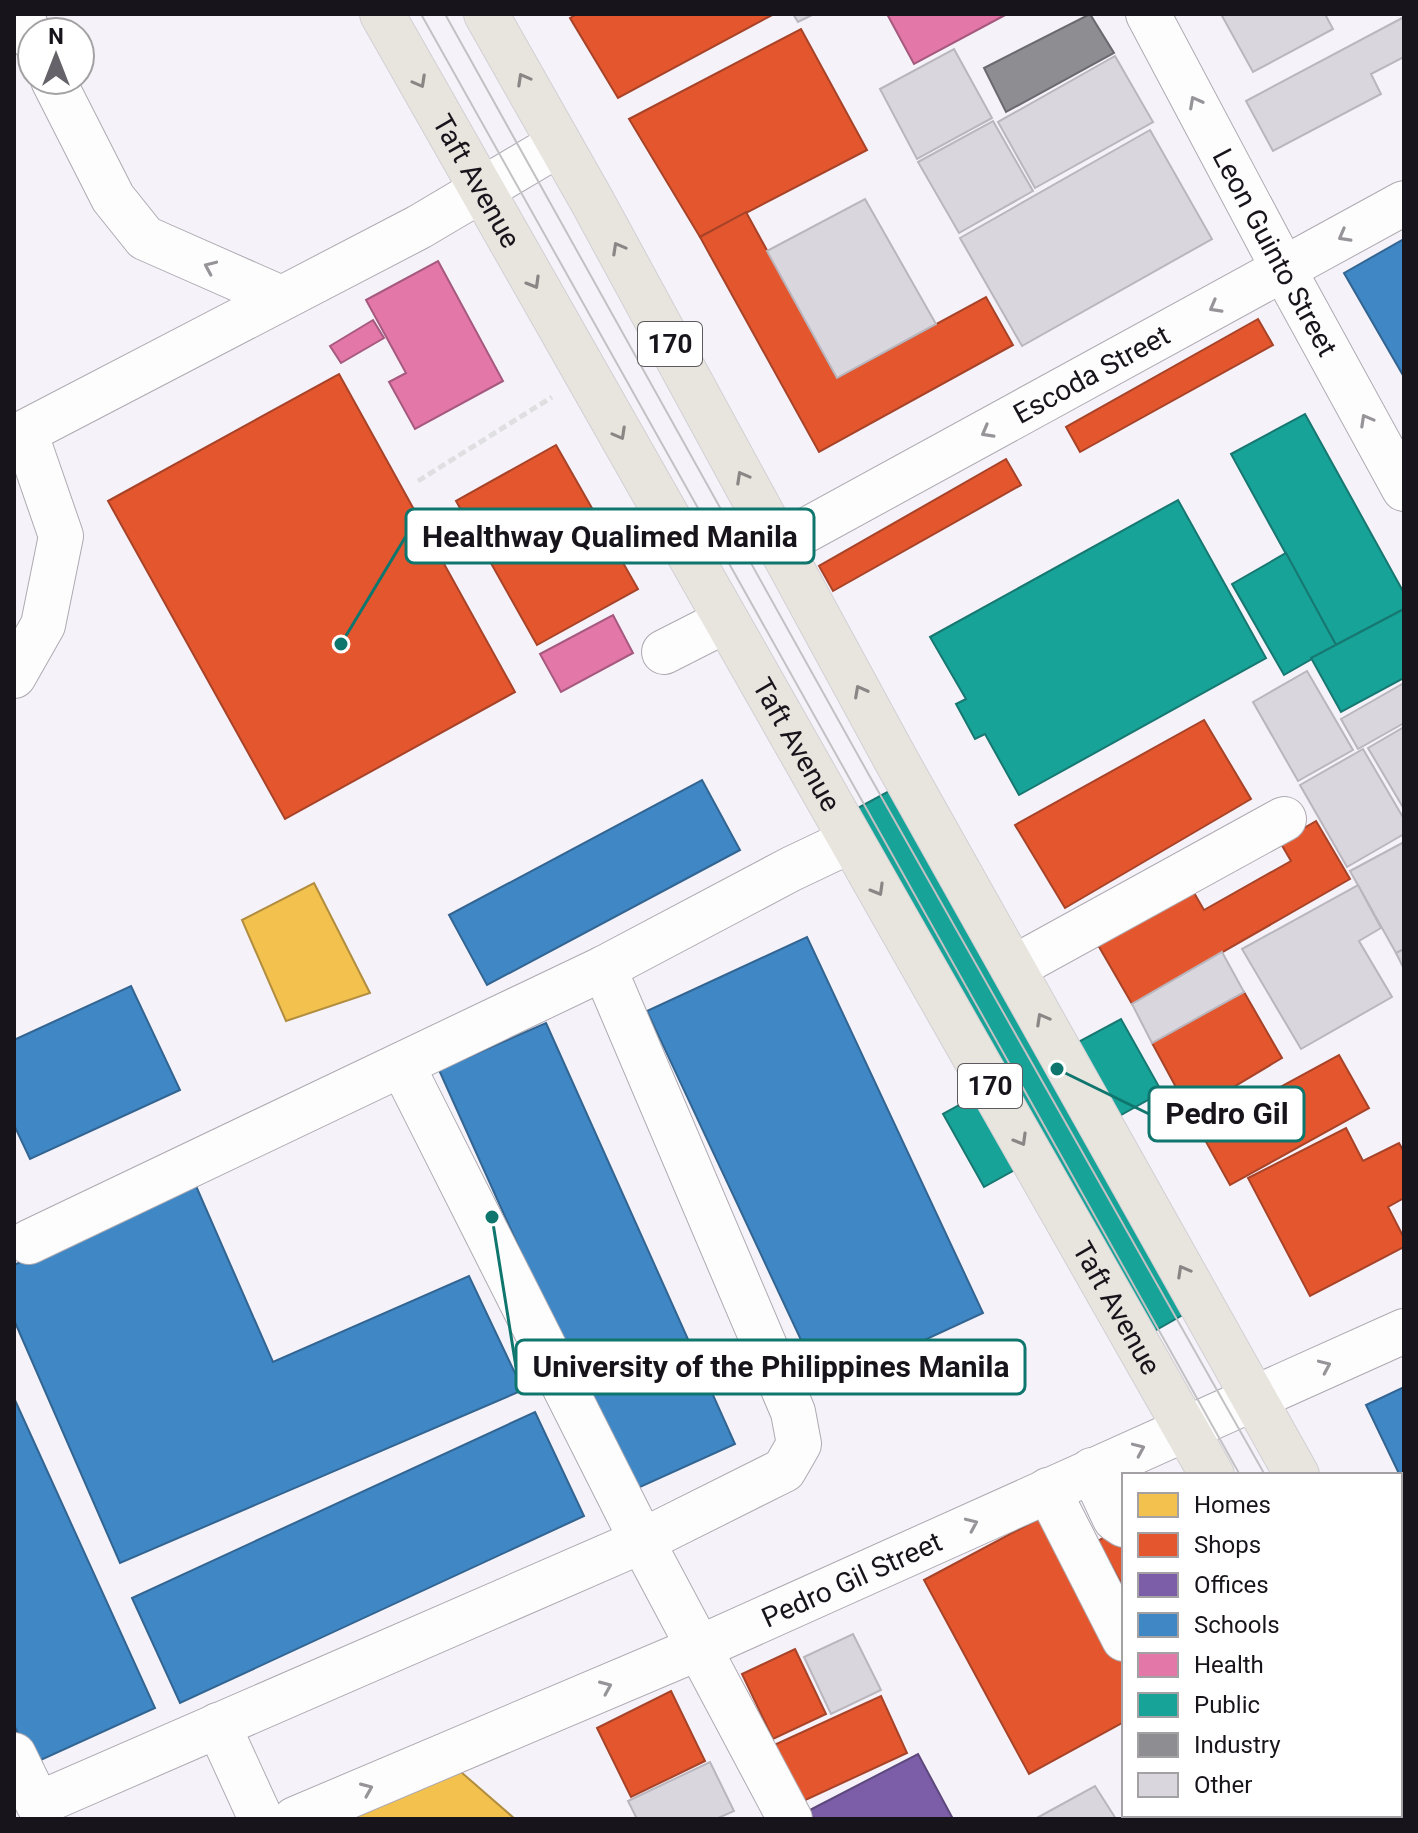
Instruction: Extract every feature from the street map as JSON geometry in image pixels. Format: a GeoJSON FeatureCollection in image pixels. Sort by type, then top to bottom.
{"type":"FeatureCollection","features":[{"type":"Feature","properties":{"kind":"main road","name":"Taft Avenue"},"geometry":{"type":"LineString","coordinates":[[382,14],[1211,1473]]}},
{"type":"Feature","properties":{"kind":"main road","name":"170"},"geometry":{"type":"LineString","coordinates":[[486,14],[1296,1473]]}},
{"type":"Feature","properties":{"kind":"street","name":"Leon Guinto Street"},"geometry":{"type":"LineString","coordinates":[[1148,14],[1404,489]]}},
{"type":"Feature","properties":{"kind":"street"},"geometry":{"type":"LineString","coordinates":[[61,96],[113,198],[145,238],[281,298]]}},
{"type":"Feature","properties":{"kind":"street"},"geometry":{"type":"LineString","coordinates":[[14,676],[43,625],[61,536],[19,421],[281,298],[481,192],[559,144]]}},
{"type":"Feature","properties":{"kind":"street","name":"Escoda Street"},"geometry":{"type":"LineString","coordinates":[[779,545],[1404,203]]}},
{"type":"Feature","properties":{"kind":"street"},"geometry":{"type":"LineString","coordinates":[[664,652],[725,621]]}},
{"type":"Feature","properties":{"kind":"street"},"geometry":{"type":"LineString","coordinates":[[1013,968],[1284,819]]}},
{"type":"Feature","properties":{"kind":"street"},"geometry":{"type":"LineString","coordinates":[[29,1242],[604,968],[850,841]]}},
{"type":"Feature","properties":{"kind":"street"},"geometry":{"type":"LineString","coordinates":[[14,1755],[38,1804],[642,1541],[784,1470],[799,1444],[793,1412],[604,968]]}},
{"type":"Feature","properties":{"kind":"street"},"geometry":{"type":"LineString","coordinates":[[402,1065],[642,1541],[790,1819]]}},
{"type":"Feature","properties":{"kind":"street","name":"Pedro Gil Street"},"geometry":{"type":"LineString","coordinates":[[295,1819],[701,1647],[1404,1331]]}},
{"type":"Feature","properties":{"kind":"street"},"geometry":{"type":"LineString","coordinates":[[1092,1470],[1115,1519],[1122,1524]]}},
{"type":"Feature","properties":{"kind":"street"},"geometry":{"type":"LineString","coordinates":[[1048,1490],[1122,1635]]}},
{"type":"Feature","properties":{"kind":"street"},"geometry":{"type":"LineString","coordinates":[[218,1725],[261,1819]]}},
{"type":"Feature","properties":{"kind":"path"},"geometry":{"type":"LineString","coordinates":[[418,481],[525,416]]}},
{"type":"Feature","properties":{"kind":"building: Homes"},"geometry":{"type":"Polygon","coordinates":[[[314,883],[370,993],[286,1021],[242,920],[314,883]]]}},
{"type":"Feature","properties":{"kind":"building: Homes"},"geometry":{"type":"Polygon","coordinates":[[[461,1772],[515,1819],[350,1819],[461,1772]]]}},
{"type":"Feature","properties":{"kind":"building: Shops"},"geometry":{"type":"Polygon","coordinates":[[[577,14],[774,14],[618,98],[570,18],[577,14]]]}},
{"type":"Feature","properties":{"kind":"building: Shops"},"geometry":{"type":"Polygon","coordinates":[[[801,29],[867,150],[700,237],[629,119],[801,29]]]}},
{"type":"Feature","properties":{"kind":"building: Shops"},"geometry":{"type":"Polygon","coordinates":[[[746,212],[837,378],[986,297],[1013,345],[819,452],[700,237],[746,212]]]}},
{"type":"Feature","properties":{"kind":"building: Shops"},"geometry":{"type":"Polygon","coordinates":[[[1258,319],[1273,345],[1080,452],[1066,427],[1258,319]]]}},
{"type":"Feature","properties":{"kind":"building: Shops"},"geometry":{"type":"Polygon","coordinates":[[[339,374],[515,692],[285,819],[108,501],[339,374]]]}},
{"type":"Feature","properties":{"kind":"building: Shops"},"geometry":{"type":"Polygon","coordinates":[[[556,445],[638,589],[537,645],[456,501],[556,445]]]}},
{"type":"Feature","properties":{"kind":"building: Shops"},"geometry":{"type":"Polygon","coordinates":[[[1006,459],[1021,485],[833,591],[819,566],[1006,459]]]}},
{"type":"Feature","properties":{"kind":"building: Shops"},"geometry":{"type":"Polygon","coordinates":[[[1204,720],[1251,799],[1065,908],[1015,825],[1204,720]]]}},
{"type":"Feature","properties":{"kind":"building: Shops"},"geometry":{"type":"Polygon","coordinates":[[[1316,821],[1350,879],[1132,1004],[1098,945],[1193,891],[1204,910],[1291,861],[1280,842],[1316,821]]]}},
{"type":"Feature","properties":{"kind":"building: Shops"},"geometry":{"type":"Polygon","coordinates":[[[1244,992],[1282,1058],[1190,1113],[1152,1043],[1244,992]]]}},
{"type":"Feature","properties":{"kind":"building: Shops"},"geometry":{"type":"Polygon","coordinates":[[[1339,1055],[1369,1108],[1230,1185],[1200,1131],[1339,1055]]]}},
{"type":"Feature","properties":{"kind":"building: Shops"},"geometry":{"type":"Polygon","coordinates":[[[1346,1128],[1363,1161],[1399,1143],[1404,1152],[1404,1198],[1388,1207],[1404,1238],[1404,1247],[1310,1296],[1248,1178],[1346,1128]]]}},
{"type":"Feature","properties":{"kind":"building: Shops"},"geometry":{"type":"Polygon","coordinates":[[[1048,1514],[1122,1649],[1122,1723],[1029,1774],[924,1580],[1048,1514]]]}},
{"type":"Feature","properties":{"kind":"building: Shops"},"geometry":{"type":"Polygon","coordinates":[[[1122,1527],[1122,1584],[1098,1541],[1122,1527]]]}},
{"type":"Feature","properties":{"kind":"building: Shops"},"geometry":{"type":"Polygon","coordinates":[[[795,1649],[826,1714],[773,1739],[742,1674],[795,1649]]]}},
{"type":"Feature","properties":{"kind":"building: Shops"},"geometry":{"type":"Polygon","coordinates":[[[671,1691],[705,1761],[631,1797],[597,1728],[671,1691]]]}},
{"type":"Feature","properties":{"kind":"building: Shops"},"geometry":{"type":"Polygon","coordinates":[[[881,1696],[907,1753],[799,1803],[772,1746],[881,1696]]]}},
{"type":"Feature","properties":{"kind":"building: Shops"},"geometry":{"type":"Polygon","coordinates":[[[1227,1817],[1326,1819],[1228,1819],[1227,1817]]]}},
{"type":"Feature","properties":{"kind":"building: Offices"},"geometry":{"type":"Polygon","coordinates":[[[918,1754],[953,1819],[813,1819],[808,1811],[918,1754]]]}},
{"type":"Feature","properties":{"kind":"building: Schools"},"geometry":{"type":"Polygon","coordinates":[[[1404,239],[1404,377],[1344,273],[1404,239]]]}},
{"type":"Feature","properties":{"kind":"building: Schools"},"geometry":{"type":"Polygon","coordinates":[[[702,780],[740,850],[487,985],[449,915],[702,780]]]}},
{"type":"Feature","properties":{"kind":"building: Schools"},"geometry":{"type":"Polygon","coordinates":[[[807,937],[983,1313],[823,1387],[647,1011],[807,937]]]}},
{"type":"Feature","properties":{"kind":"building: Schools"},"geometry":{"type":"Polygon","coordinates":[[[131,986],[180,1090],[30,1159],[14,1125],[14,1040],[131,986]]]}},
{"type":"Feature","properties":{"kind":"building: Schools"},"geometry":{"type":"Polygon","coordinates":[[[546,1023],[735,1444],[629,1492],[439,1070],[546,1023]]]}},
{"type":"Feature","properties":{"kind":"building: Schools"},"geometry":{"type":"Polygon","coordinates":[[[196,1186],[273,1362],[469,1276],[523,1390],[120,1563],[14,1320],[14,1265],[196,1186]]]}},
{"type":"Feature","properties":{"kind":"building: Schools"},"geometry":{"type":"Polygon","coordinates":[[[1404,1387],[1404,1484],[1402,1473],[1399,1473],[1366,1405],[1404,1387]]]}},
{"type":"Feature","properties":{"kind":"building: Schools"},"geometry":{"type":"Polygon","coordinates":[[[14,1398],[155,1708],[32,1764],[14,1725],[14,1398]]]}},
{"type":"Feature","properties":{"kind":"building: Schools"},"geometry":{"type":"Polygon","coordinates":[[[535,1412],[584,1516],[180,1703],[132,1598],[535,1412]]]}},
{"type":"Feature","properties":{"kind":"building: Health"},"geometry":{"type":"Polygon","coordinates":[[[887,14],[1007,14],[914,64],[887,14]]]}},
{"type":"Feature","properties":{"kind":"building: Health"},"geometry":{"type":"Polygon","coordinates":[[[438,261],[503,381],[415,429],[389,382],[406,373],[366,300],[438,261]]]}},
{"type":"Feature","properties":{"kind":"building: Health"},"geometry":{"type":"Polygon","coordinates":[[[373,320],[384,338],[341,363],[330,346],[373,320]]]}},
{"type":"Feature","properties":{"kind":"building: Health"},"geometry":{"type":"Polygon","coordinates":[[[613,615],[633,653],[561,692],[540,654],[613,615]]]}},
{"type":"Feature","properties":{"kind":"building: Public"},"geometry":{"type":"Polygon","coordinates":[[[1305,414],[1404,593],[1404,609],[1336,645],[1231,454],[1305,414]]]}},
{"type":"Feature","properties":{"kind":"building: Public"},"geometry":{"type":"Polygon","coordinates":[[[1178,500],[1266,658],[1019,795],[985,734],[975,739],[956,704],[966,699],[930,637],[1178,500]]]}},
{"type":"Feature","properties":{"kind":"building: Public"},"geometry":{"type":"Polygon","coordinates":[[[1286,553],[1336,645],[1284,675],[1232,584],[1286,553]]]}},
{"type":"Feature","properties":{"kind":"building: Public"},"geometry":{"type":"Polygon","coordinates":[[[1404,609],[1404,678],[1341,712],[1311,658],[1404,609]]]}},
{"type":"Feature","properties":{"kind":"building: Public"},"geometry":{"type":"Polygon","coordinates":[[[891,790],[1073,1045],[1121,1019],[1162,1092],[1114,1119],[1186,1313],[1151,1333],[1020,1167],[984,1187],[943,1114],[979,1094],[856,809],[891,790]]]}},
{"type":"Feature","properties":{"kind":"building: Industry"},"geometry":{"type":"Polygon","coordinates":[[[1090,14],[1114,53],[1006,112],[984,68],[1090,14]]]}},
{"type":"Feature","properties":{"kind":"building: Other"},"geometry":{"type":"Polygon","coordinates":[[[793,14],[814,14],[798,22],[793,14]]]}},
{"type":"Feature","properties":{"kind":"building: Other"},"geometry":{"type":"Polygon","coordinates":[[[1221,14],[1325,14],[1333,29],[1253,72],[1221,14]]]}},
{"type":"Feature","properties":{"kind":"building: Other"},"geometry":{"type":"Polygon","coordinates":[[[1404,17],[1404,57],[1371,74],[1381,94],[1273,151],[1246,101],[1404,17]]]}},
{"type":"Feature","properties":{"kind":"building: Other"},"geometry":{"type":"Polygon","coordinates":[[[954,49],[992,118],[917,159],[880,89],[954,49]]]}},
{"type":"Feature","properties":{"kind":"building: Other"},"geometry":{"type":"Polygon","coordinates":[[[1115,56],[1153,122],[1035,188],[998,122],[1115,56]]]}},
{"type":"Feature","properties":{"kind":"building: Other"},"geometry":{"type":"Polygon","coordinates":[[[993,121],[1033,191],[959,233],[918,162],[993,121]]]}},
{"type":"Feature","properties":{"kind":"building: Other"},"geometry":{"type":"Polygon","coordinates":[[[1150,130],[1212,239],[1022,346],[960,238],[1150,130]]]}},
{"type":"Feature","properties":{"kind":"building: Other"},"geometry":{"type":"Polygon","coordinates":[[[865,199],[936,324],[837,378],[767,251],[865,199]]]}},
{"type":"Feature","properties":{"kind":"building: Other"},"geometry":{"type":"Polygon","coordinates":[[[1307,671],[1353,750],[1298,781],[1253,702],[1307,671]]]}},
{"type":"Feature","properties":{"kind":"building: Other"},"geometry":{"type":"Polygon","coordinates":[[[1404,683],[1404,723],[1358,749],[1341,719],[1404,683]]]}},
{"type":"Feature","properties":{"kind":"building: Other"},"geometry":{"type":"Polygon","coordinates":[[[1404,727],[1404,809],[1368,748],[1404,727]]]}},
{"type":"Feature","properties":{"kind":"building: Other"},"geometry":{"type":"Polygon","coordinates":[[[1363,749],[1404,819],[1404,834],[1347,867],[1300,785],[1363,749]]]}},
{"type":"Feature","properties":{"kind":"building: Other"},"geometry":{"type":"Polygon","coordinates":[[[1404,842],[1404,949],[1396,953],[1350,871],[1404,842]]]}},
{"type":"Feature","properties":{"kind":"building: Other"},"geometry":{"type":"Polygon","coordinates":[[[1358,885],[1381,928],[1359,941],[1392,997],[1301,1049],[1242,949],[1358,885]]]}},
{"type":"Feature","properties":{"kind":"building: Other"},"geometry":{"type":"Polygon","coordinates":[[[1404,949],[1404,969],[1396,953],[1404,949]]]}},
{"type":"Feature","properties":{"kind":"building: Other"},"geometry":{"type":"Polygon","coordinates":[[[1222,952],[1244,992],[1152,1043],[1132,1004],[1222,952]]]}},
{"type":"Feature","properties":{"kind":"building: Other"},"geometry":{"type":"Polygon","coordinates":[[[853,1634],[881,1690],[831,1714],[804,1657],[853,1634]]]}},
{"type":"Feature","properties":{"kind":"building: Other"},"geometry":{"type":"Polygon","coordinates":[[[710,1762],[734,1811],[716,1819],[637,1819],[628,1801],[710,1762]]]}},
{"type":"Feature","properties":{"kind":"building: Other"},"geometry":{"type":"Polygon","coordinates":[[[1095,1786],[1116,1819],[1035,1819],[1095,1786]]]}},
{"type":"Feature","properties":{"kind":"tram line"},"geometry":{"type":"LineString","coordinates":[[421,14],[1239,1473]]}},
{"type":"Feature","properties":{"kind":"tram line"},"geometry":{"type":"LineString","coordinates":[[445,14],[869,775],[1264,1473]]}},
{"type":"Feature","properties":{"kind":"tram line"},"geometry":{"type":"LineString","coordinates":[[1402,1716],[1404,1720]]}},
{"type":"Feature","properties":{"kind":"tram line"},"geometry":{"type":"LineString","coordinates":[[1402,1764],[1404,1768]]}},
{"type":"Feature","properties":{"kind":"place","name":"Healthway Qualimed Manila"},"geometry":{"type":"Point","coordinates":[341,644]}},
{"type":"Feature","properties":{"kind":"place","name":"Pedro Gil"},"geometry":{"type":"Point","coordinates":[1057,1069]}},
{"type":"Feature","properties":{"kind":"place","name":"University of the Philippines Manila"},"geometry":{"type":"Point","coordinates":[492,1217]}}]}
